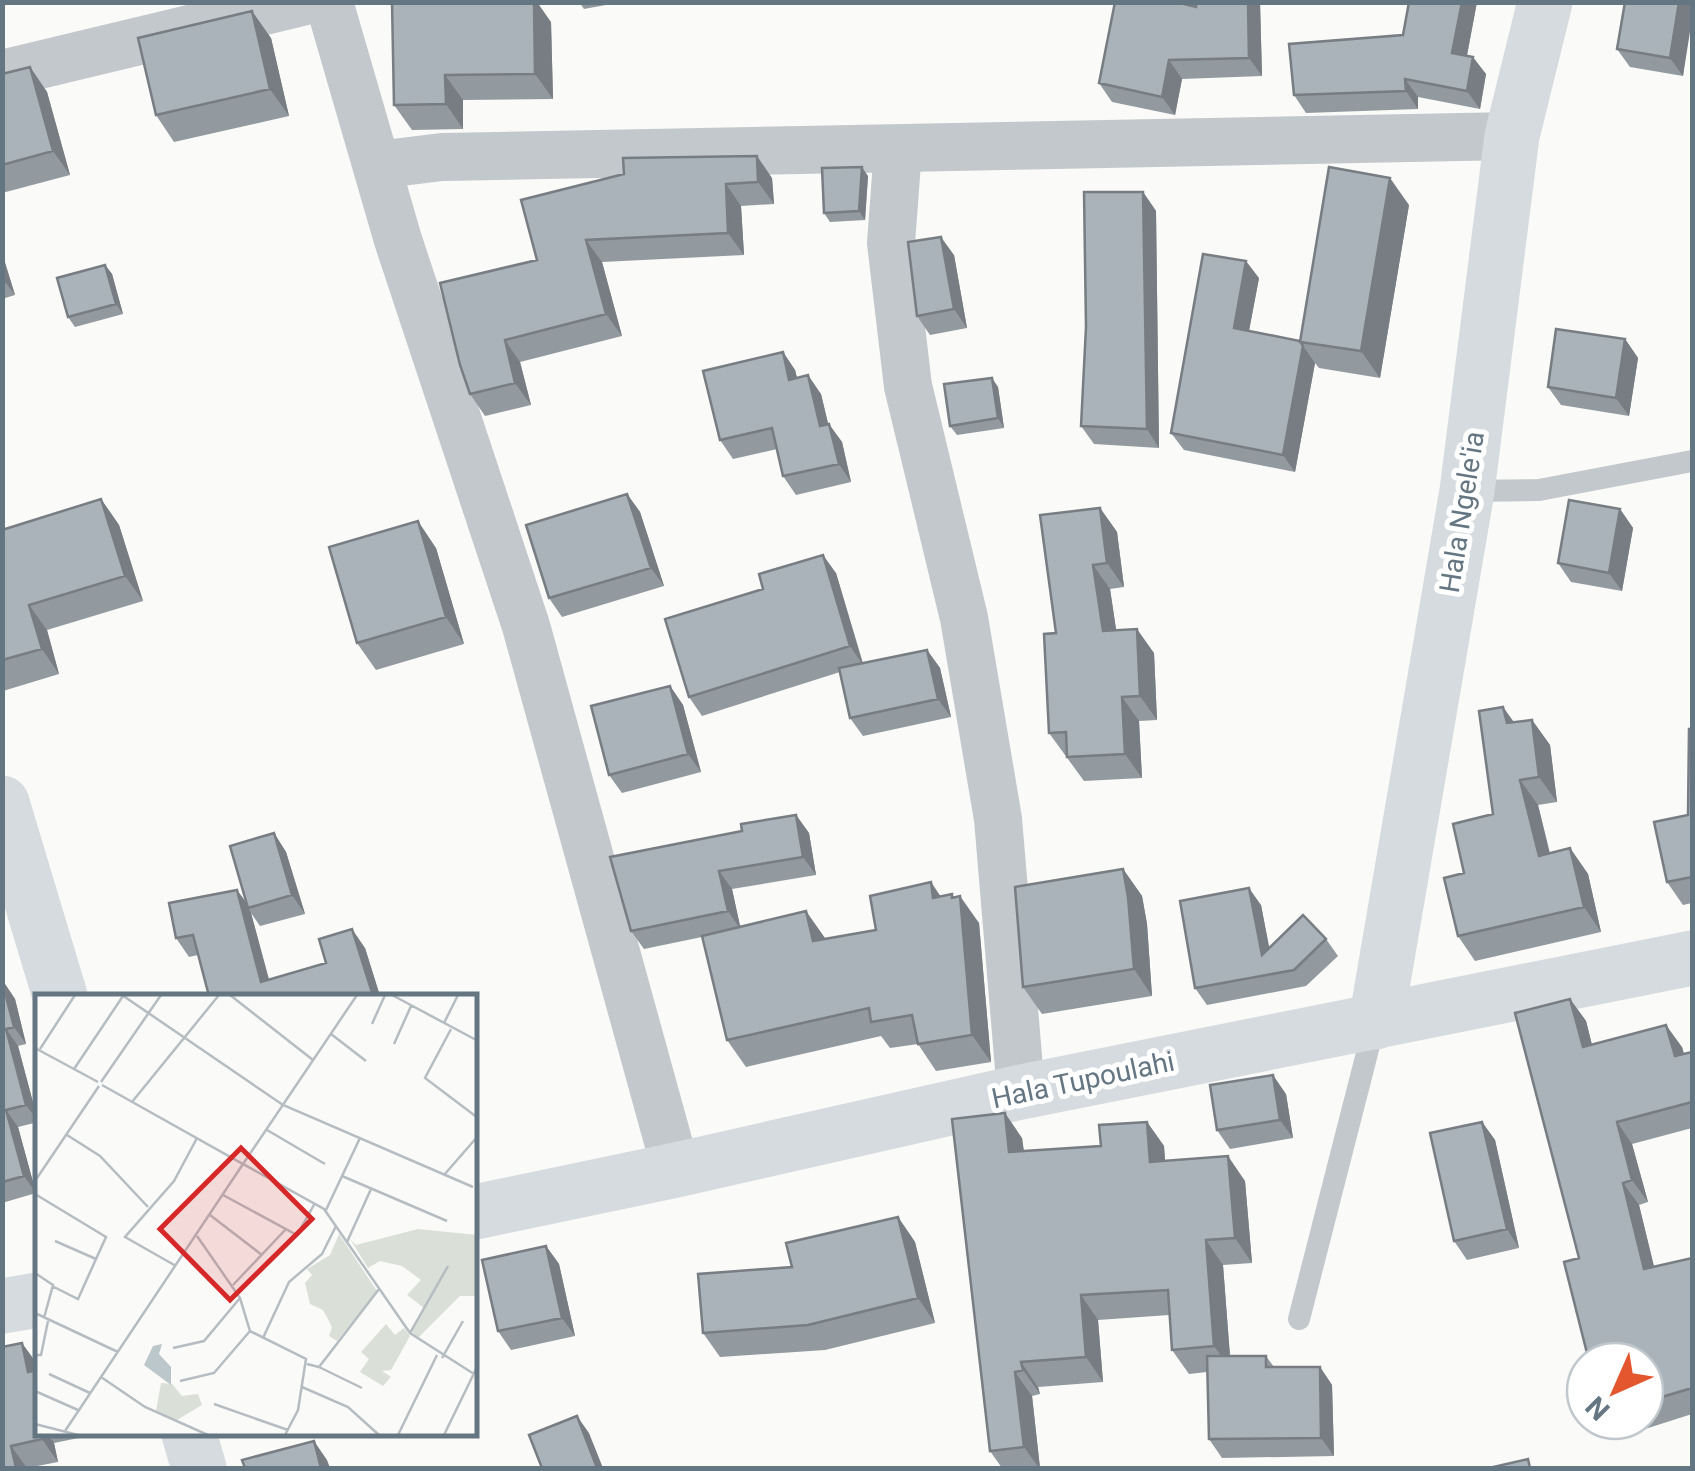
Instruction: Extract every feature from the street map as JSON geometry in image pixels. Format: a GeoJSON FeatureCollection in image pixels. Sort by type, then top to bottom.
{"type":"FeatureCollection","features":[{"type":"Feature","properties":{"kind":"street"},"geometry":{"type":"LineString","coordinates":[[2,74],[302,2]]}},
{"type":"Feature","properties":{"kind":"street"},"geometry":{"type":"LineString","coordinates":[[329,2],[398,240],[526,626],[676,1170]]}},
{"type":"Feature","properties":{"kind":"street","name":"Hala Ngele'ia"},"geometry":{"type":"LineString","coordinates":[[1376,1022],[1467,491],[1512,136],[1545,2]]}},
{"type":"Feature","properties":{"kind":"street"},"geometry":{"type":"LineString","coordinates":[[377,165],[442,157],[1512,136]]}},
{"type":"Feature","properties":{"kind":"street"},"geometry":{"type":"LineString","coordinates":[[898,149],[891,243],[908,386],[964,618],[998,818],[1021,1092]]}},
{"type":"Feature","properties":{"kind":"street"},"geometry":{"type":"LineString","coordinates":[[2,803],[59,994]]}},
{"type":"Feature","properties":{"kind":"street","name":"Hala Tupoulahi"},"geometry":{"type":"LineString","coordinates":[[478,1211],[1021,1092],[1692,958]]}},
{"type":"Feature","properties":{"kind":"street"},"geometry":{"type":"LineString","coordinates":[[2,1306],[35,1300]]}},
{"type":"Feature","properties":{"kind":"street"},"geometry":{"type":"LineString","coordinates":[[190,1436],[200,1468]]}},
{"type":"Feature","properties":{"kind":"lane"},"geometry":{"type":"LineString","coordinates":[[1467,491],[1539,490],[1692,461]]}},
{"type":"Feature","properties":{"kind":"lane"},"geometry":{"type":"LineString","coordinates":[[1299,1319],[1376,1022]]}},
{"type":"Feature","properties":{"kind":"building"},"geometry":{"type":"Polygon","coordinates":[[[392,2],[534,2],[535,74],[445,75],[446,104],[394,105],[392,2]]]}},
{"type":"Feature","properties":{"kind":"building"},"geometry":{"type":"Polygon","coordinates":[[[1115,2],[1176,2],[1196,7],[1196,2],[1248,2],[1249,58],[1169,60],[1162,97],[1099,83],[1115,2]]]}},
{"type":"Feature","properties":{"kind":"building"},"geometry":{"type":"Polygon","coordinates":[[[1409,2],[1462,2],[1452,53],[1473,57],[1467,91],[1405,79],[1406,91],[1294,95],[1289,44],[1403,35],[1409,2]]]}},
{"type":"Feature","properties":{"kind":"building"},"geometry":{"type":"Polygon","coordinates":[[[1625,2],[1679,2],[1670,58],[1617,49],[1625,2]]]}},
{"type":"Feature","properties":{"kind":"building"},"geometry":{"type":"Polygon","coordinates":[[[252,11],[270,89],[156,115],[138,38],[252,11]]]}},
{"type":"Feature","properties":{"kind":"building"},"geometry":{"type":"Polygon","coordinates":[[[30,67],[53,151],[2,165],[2,74],[30,67]]]}},
{"type":"Feature","properties":{"kind":"building"},"geometry":{"type":"Polygon","coordinates":[[[757,156],[758,182],[726,184],[728,233],[586,240],[606,314],[505,340],[515,383],[470,394],[440,283],[537,260],[521,200],[624,174],[623,158],[757,156]]]}},
{"type":"Feature","properties":{"kind":"building"},"geometry":{"type":"Polygon","coordinates":[[[862,167],[859,211],[824,213],[822,168],[862,167]]]}},
{"type":"Feature","properties":{"kind":"building"},"geometry":{"type":"Polygon","coordinates":[[[1329,167],[1390,178],[1361,351],[1300,342],[1329,167]]]}},
{"type":"Feature","properties":{"kind":"building"},"geometry":{"type":"Polygon","coordinates":[[[1084,192],[1143,192],[1147,429],[1081,426],[1086,327],[1084,192]]]}},
{"type":"Feature","properties":{"kind":"building"},"geometry":{"type":"Polygon","coordinates":[[[941,237],[954,309],[917,316],[908,242],[941,237]]]}},
{"type":"Feature","properties":{"kind":"building"},"geometry":{"type":"Polygon","coordinates":[[[1203,254],[1246,261],[1234,328],[1300,341],[1303,346],[1283,455],[1171,433],[1203,254]]]}},
{"type":"Feature","properties":{"kind":"building"},"geometry":{"type":"Polygon","coordinates":[[[105,265],[116,304],[68,317],[57,278],[105,265]]]}},
{"type":"Feature","properties":{"kind":"building"},"geometry":{"type":"Polygon","coordinates":[[[1556,329],[1625,339],[1616,398],[1548,387],[1556,329]]]}},
{"type":"Feature","properties":{"kind":"building"},"geometry":{"type":"Polygon","coordinates":[[[783,352],[789,380],[808,375],[820,426],[829,424],[839,464],[783,476],[772,428],[720,440],[703,371],[783,352]]]}},
{"type":"Feature","properties":{"kind":"building"},"geometry":{"type":"Polygon","coordinates":[[[992,378],[998,418],[950,426],[944,384],[992,378]]]}},
{"type":"Feature","properties":{"kind":"building"},"geometry":{"type":"Polygon","coordinates":[[[627,494],[651,568],[549,598],[526,525],[627,494]]]}},
{"type":"Feature","properties":{"kind":"building"},"geometry":{"type":"Polygon","coordinates":[[[101,499],[125,576],[29,605],[42,649],[2,660],[2,530],[101,499]]]}},
{"type":"Feature","properties":{"kind":"building"},"geometry":{"type":"Polygon","coordinates":[[[1569,500],[1620,509],[1609,573],[1558,563],[1569,500]]]}},
{"type":"Feature","properties":{"kind":"building"},"geometry":{"type":"Polygon","coordinates":[[[1100,508],[1107,563],[1093,565],[1103,631],[1137,629],[1140,696],[1122,697],[1125,754],[1067,757],[1066,732],[1049,733],[1044,634],[1056,633],[1040,515],[1100,508]]]}},
{"type":"Feature","properties":{"kind":"building"},"geometry":{"type":"Polygon","coordinates":[[[418,521],[446,617],[357,643],[329,547],[418,521]]]}},
{"type":"Feature","properties":{"kind":"building"},"geometry":{"type":"Polygon","coordinates":[[[823,555],[850,646],[689,697],[665,619],[763,589],[759,574],[823,555]]]}},
{"type":"Feature","properties":{"kind":"building"},"geometry":{"type":"Polygon","coordinates":[[[927,650],[938,699],[850,718],[839,668],[927,650]]]}},
{"type":"Feature","properties":{"kind":"building"},"geometry":{"type":"Polygon","coordinates":[[[670,686],[688,754],[609,775],[591,706],[670,686]]]}},
{"type":"Feature","properties":{"kind":"building"},"geometry":{"type":"Polygon","coordinates":[[[1503,707],[1507,723],[1532,720],[1539,777],[1520,780],[1539,856],[1570,848],[1584,907],[1458,936],[1444,878],[1464,873],[1453,824],[1493,814],[1479,711],[1503,707]]]}},
{"type":"Feature","properties":{"kind":"building"},"geometry":{"type":"Polygon","coordinates":[[[1689,729],[1692,877],[1667,882],[1654,822],[1688,815],[1689,729]]]}},
{"type":"Feature","properties":{"kind":"building"},"geometry":{"type":"Polygon","coordinates":[[[796,815],[803,857],[719,871],[728,911],[631,931],[610,857],[742,831],[741,824],[796,815]]]}},
{"type":"Feature","properties":{"kind":"building"},"geometry":{"type":"Polygon","coordinates":[[[274,833],[292,895],[248,908],[230,846],[274,833]]]}},
{"type":"Feature","properties":{"kind":"building"},"geometry":{"type":"Polygon","coordinates":[[[1123,869],[1134,969],[1023,987],[1015,887],[1123,869]]]}},
{"type":"Feature","properties":{"kind":"building"},"geometry":{"type":"Polygon","coordinates":[[[931,882],[933,898],[960,896],[972,1035],[918,1044],[912,1015],[871,1022],[869,1008],[727,1040],[702,936],[806,911],[813,941],[876,930],[870,896],[931,882]]]}},
{"type":"Feature","properties":{"kind":"building"},"geometry":{"type":"Polygon","coordinates":[[[1249,888],[1262,955],[1303,915],[1326,939],[1294,970],[1195,988],[1180,901],[1249,888]]]}},
{"type":"Feature","properties":{"kind":"building"},"geometry":{"type":"Polygon","coordinates":[[[237,890],[261,982],[326,963],[319,939],[352,929],[372,994],[208,994],[193,935],[176,938],[169,903],[237,890]]]}},
{"type":"Feature","properties":{"kind":"building"},"geometry":{"type":"Polygon","coordinates":[[[2,981],[14,1027],[6,1029],[26,1105],[6,1110],[24,1176],[2,1182],[2,981]]]}},
{"type":"Feature","properties":{"kind":"building"},"geometry":{"type":"Polygon","coordinates":[[[1570,999],[1583,1047],[1666,1025],[1675,1056],[1692,1052],[1692,1102],[1617,1122],[1632,1180],[1623,1183],[1644,1269],[1692,1258],[1692,1388],[1665,1396],[1665,1341],[1584,1341],[1564,1262],[1579,1258],[1515,1013],[1570,999]]]}},
{"type":"Feature","properties":{"kind":"building"},"geometry":{"type":"Polygon","coordinates":[[[1273,1075],[1280,1120],[1217,1130],[1210,1085],[1273,1075]]]}},
{"type":"Feature","properties":{"kind":"building"},"geometry":{"type":"Polygon","coordinates":[[[1005,1113],[1009,1152],[1101,1146],[1099,1125],[1147,1122],[1150,1162],[1228,1156],[1235,1238],[1206,1240],[1214,1346],[1172,1350],[1168,1290],[1081,1295],[1086,1357],[1021,1362],[1023,1370],[1015,1372],[1024,1447],[990,1451],[952,1119],[1005,1113]]]}},
{"type":"Feature","properties":{"kind":"building"},"geometry":{"type":"Polygon","coordinates":[[[1482,1122],[1507,1229],[1454,1241],[1430,1133],[1482,1122]]]}},
{"type":"Feature","properties":{"kind":"building"},"geometry":{"type":"Polygon","coordinates":[[[898,1217],[918,1298],[808,1325],[703,1333],[698,1274],[792,1267],[786,1243],[898,1217]]]}},
{"type":"Feature","properties":{"kind":"building"},"geometry":{"type":"Polygon","coordinates":[[[546,1246],[562,1318],[498,1331],[482,1260],[546,1246]]]}},
{"type":"Feature","properties":{"kind":"building"},"geometry":{"type":"Polygon","coordinates":[[[22,1343],[28,1372],[35,1371],[35,1436],[42,1439],[11,1446],[16,1468],[2,1468],[2,1347],[22,1343]]]}},
{"type":"Feature","properties":{"kind":"building"},"geometry":{"type":"Polygon","coordinates":[[[1207,1356],[1266,1356],[1266,1367],[1320,1367],[1321,1438],[1209,1439],[1207,1356]]]}},
{"type":"Feature","properties":{"kind":"building"},"geometry":{"type":"Polygon","coordinates":[[[577,1416],[597,1468],[542,1468],[529,1435],[577,1416]]]}},
{"type":"Feature","properties":{"kind":"building"},"geometry":{"type":"Polygon","coordinates":[[[314,1441],[321,1468],[245,1468],[242,1460],[314,1441]]]}},
{"type":"Feature","properties":{"kind":"building"},"geometry":{"type":"Polygon","coordinates":[[[1528,1459],[1530,1468],[1489,1468],[1528,1459]]]}}]}
